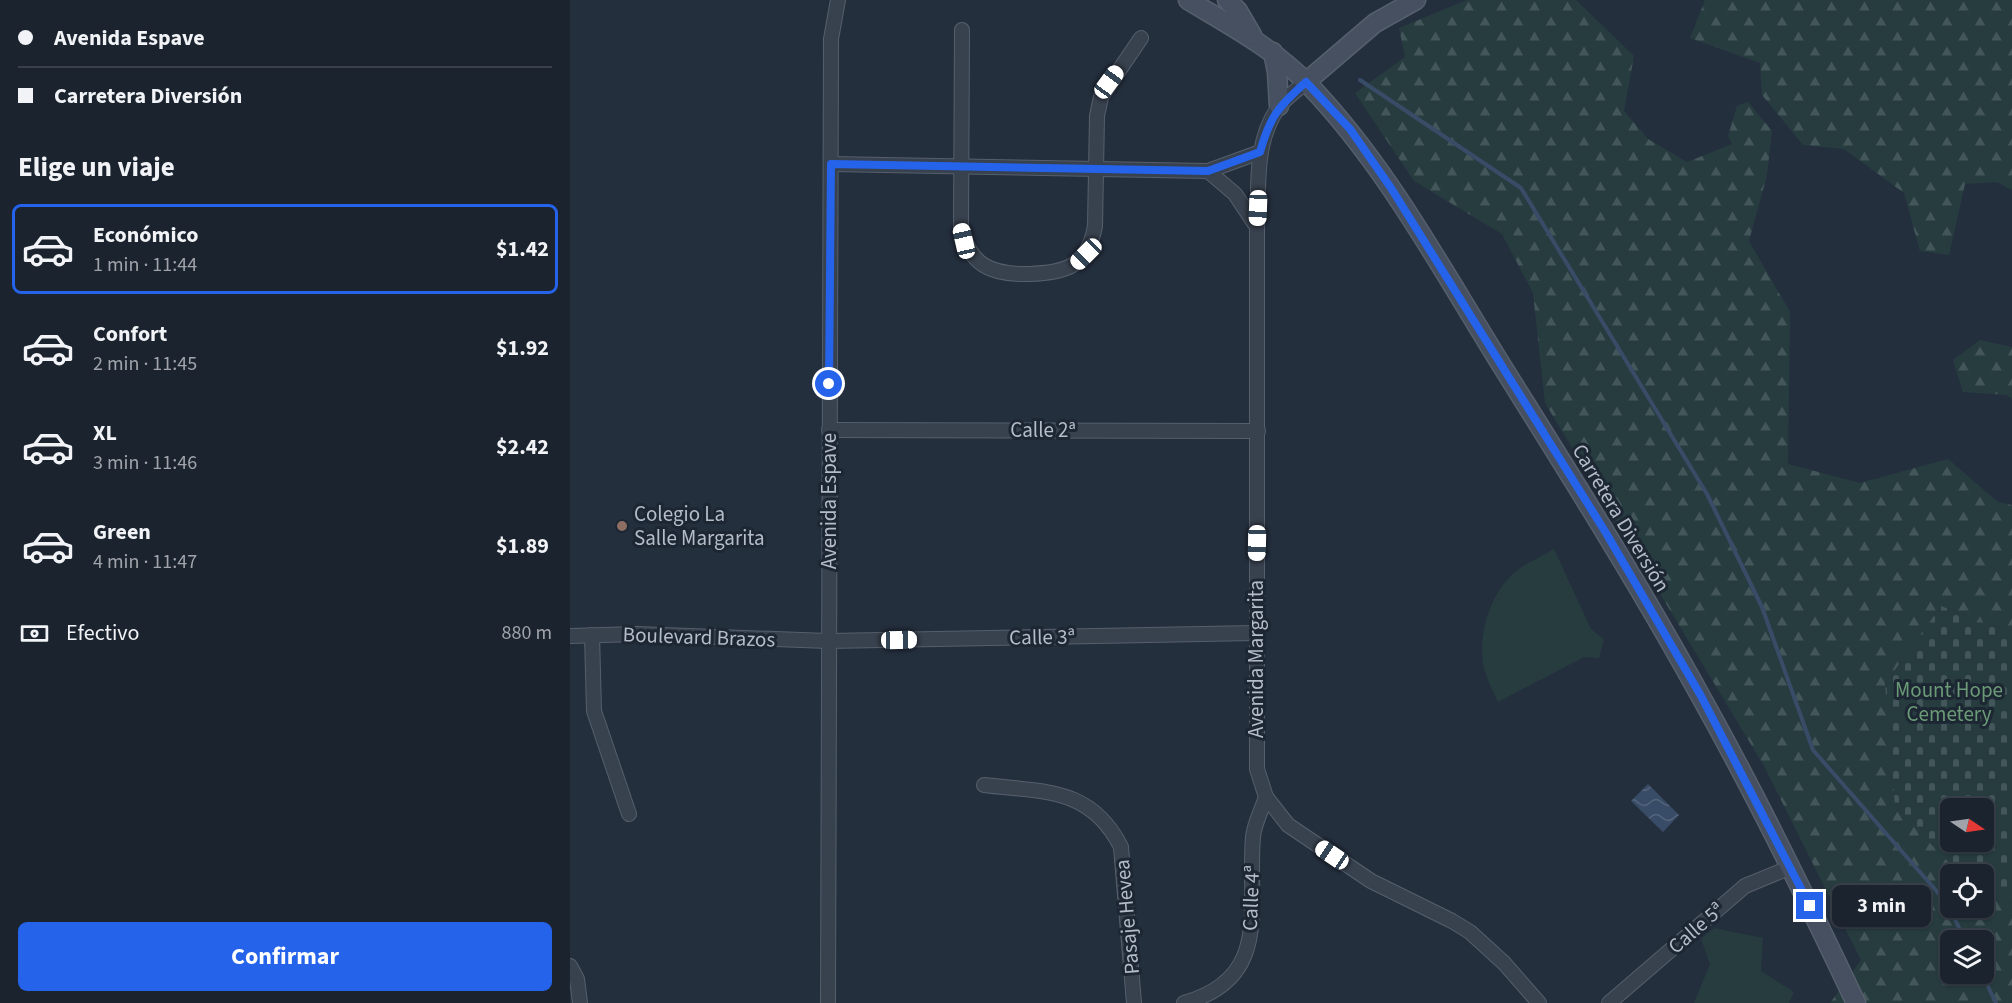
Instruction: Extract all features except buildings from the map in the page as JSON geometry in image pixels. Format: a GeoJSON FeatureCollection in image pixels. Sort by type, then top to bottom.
{"type":"FeatureCollection","features":[{"type":"Feature","properties":{"kind":"main road"},"geometry":{"type":"LineString","coordinates":[[1188,0],[1253,37]]}},
{"type":"Feature","properties":{"kind":"main road"},"geometry":{"type":"LineString","coordinates":[[1227,0],[1242,17],[1253,37]]}},
{"type":"Feature","properties":{"kind":"main road"},"geometry":{"type":"LineString","coordinates":[[1306,82],[1375,23],[1416,0]]}},
{"type":"Feature","properties":{"kind":"main road","name":"Carretera Diversión"},"geometry":{"type":"LineString","coordinates":[[1253,37],[1306,82],[1350,129],[1391,188],[1600,523],[1701,696],[1791,867],[1856,1003]]}},
{"type":"Feature","properties":{"kind":"main road"},"geometry":{"type":"LineString","coordinates":[[1273,52],[1279,106]]}},
{"type":"Feature","properties":{"kind":"street","name":"Avenida Espave"},"geometry":{"type":"LineString","coordinates":[[828,1003],[831,39],[838,0]]}},
{"type":"Feature","properties":{"kind":"street"},"geometry":{"type":"LineString","coordinates":[[962,30],[961,227],[964,241],[980,263],[991,270],[1014,275],[1063,271],[1086,254],[1095,226],[1097,116],[1101,97],[1141,38]]}},
{"type":"Feature","properties":{"kind":"street","name":"Avenida Margarita"},"geometry":{"type":"LineString","coordinates":[[1306,82],[1279,106],[1266,131],[1260,152],[1257,227],[1257,769],[1266,797],[1288,825],[1371,881],[1470,932],[1504,963],[1539,1003]]}},
{"type":"Feature","properties":{"kind":"street"},"geometry":{"type":"LineString","coordinates":[[831,164],[1208,171],[1260,152]]}},
{"type":"Feature","properties":{"kind":"street"},"geometry":{"type":"LineString","coordinates":[[1208,171],[1235,194],[1257,227]]}},
{"type":"Feature","properties":{"kind":"street","name":"Calle 2ª"},"geometry":{"type":"LineString","coordinates":[[829,430],[1258,431]]}},
{"type":"Feature","properties":{"kind":"street","name":"Calle 3ª"},"geometry":{"type":"LineString","coordinates":[[828,641],[1256,633]]}},
{"type":"Feature","properties":{"kind":"street"},"geometry":{"type":"LineString","coordinates":[[592,635],[594,711],[629,814]]}},
{"type":"Feature","properties":{"kind":"street","name":"Boulevard Brazos"},"geometry":{"type":"LineString","coordinates":[[570,636],[828,641]]}},
{"type":"Feature","properties":{"kind":"street","name":"Pasaje Hevea"},"geometry":{"type":"LineString","coordinates":[[984,785],[1058,793],[1075,798],[1092,808],[1113,832],[1121,847],[1134,1003]]}},
{"type":"Feature","properties":{"kind":"street","name":"Calle 4ª"},"geometry":{"type":"LineString","coordinates":[[1184,1003],[1204,997],[1223,985],[1239,969],[1248,948],[1252,926],[1253,834],[1266,797]]}},
{"type":"Feature","properties":{"kind":"street","name":"Calle 5ª"},"geometry":{"type":"LineString","coordinates":[[1609,1003],[1745,886],[1791,867]]}},
{"type":"Feature","properties":{"kind":"street"},"geometry":{"type":"LineString","coordinates":[[570,966],[577,979],[580,1003]]}},
{"type":"Feature","properties":{"kind":"green space"},"geometry":{"type":"Polygon","coordinates":[[[1467,0],[1576,0],[1634,56],[1624,111],[1648,139],[1687,162],[1732,144],[1728,136],[1737,106],[1748,102],[1772,131],[1767,175],[1749,241],[1790,312],[1788,464],[1860,483],[1948,459],[1998,502],[2012,505],[2012,633],[1941,606],[1885,684],[1940,829],[1940,852],[1949,852],[1953,864],[1940,864],[1940,918],[1994,918],[1994,893],[2012,904],[2012,1003],[1830,1003],[1861,960],[1764,766],[1545,403],[1533,293],[1502,234],[1414,181],[1355,93],[1405,57],[1399,28],[1467,0]]]}},
{"type":"Feature","properties":{"kind":"green space"},"geometry":{"type":"Polygon","coordinates":[[[1705,0],[2012,0],[2012,190],[1997,182],[1965,184],[1949,255],[1920,251],[1904,193],[1844,149],[1803,145],[1762,95],[1760,63],[1690,38],[1705,0]]]}},
{"type":"Feature","properties":{"kind":"green space"},"geometry":{"type":"Polygon","coordinates":[[[1980,340],[2012,347],[2012,399],[2007,395],[1963,392],[1953,360],[1980,340]]]}},
{"type":"Feature","properties":{"kind":"green space"},"geometry":{"type":"Polygon","coordinates":[[[1554,549],[1591,629],[1604,639],[1599,658],[1584,657],[1498,702],[1483,663],[1483,639],[1488,614],[1498,592],[1514,573],[1554,549]]]}},
{"type":"Feature","properties":{"kind":"green space","name":"Mount Hope Cemetery"},"geometry":{"type":"Polygon","coordinates":[[[1941,606],[2012,633],[2012,904],[1994,893],[1994,864],[1950,864],[1895,807],[1885,684],[1941,606]]]}},
{"type":"Feature","properties":{"kind":"green space"},"geometry":{"type":"Polygon","coordinates":[[[1714,928],[1763,938],[1761,971],[1794,992],[1789,1003],[1694,1003],[1710,964],[1701,939],[1714,928]]]}},
{"type":"Feature","properties":{"kind":"water"},"geometry":{"type":"Polygon","coordinates":[[[1648,784],[1679,815],[1663,832],[1631,801],[1648,784]]]}},
{"type":"Feature","properties":{"kind":"waterway"},"geometry":{"type":"LineString","coordinates":[[1360,80],[1521,188],[1707,494],[1762,607],[1813,750],[1947,903],[1960,930]]}},
{"type":"Feature","properties":{"kind":"waterway"},"geometry":{"type":"LineString","coordinates":[[1987,984],[1996,1003]]}},
{"type":"Feature","properties":{"kind":"place","name":"Colegio La Salle Margarita"},"geometry":{"type":"Point","coordinates":[622,526]}},
{"type":"Feature","properties":{"kind":"route"},"geometry":{"type":"LineString","coordinates":[[829,384],[831,164],[1208,171],[1260,152],[1266,131],[1279,106],[1306,82],[1350,129],[1391,188],[1606,533],[1701,696],[1810,906]]}}]}
